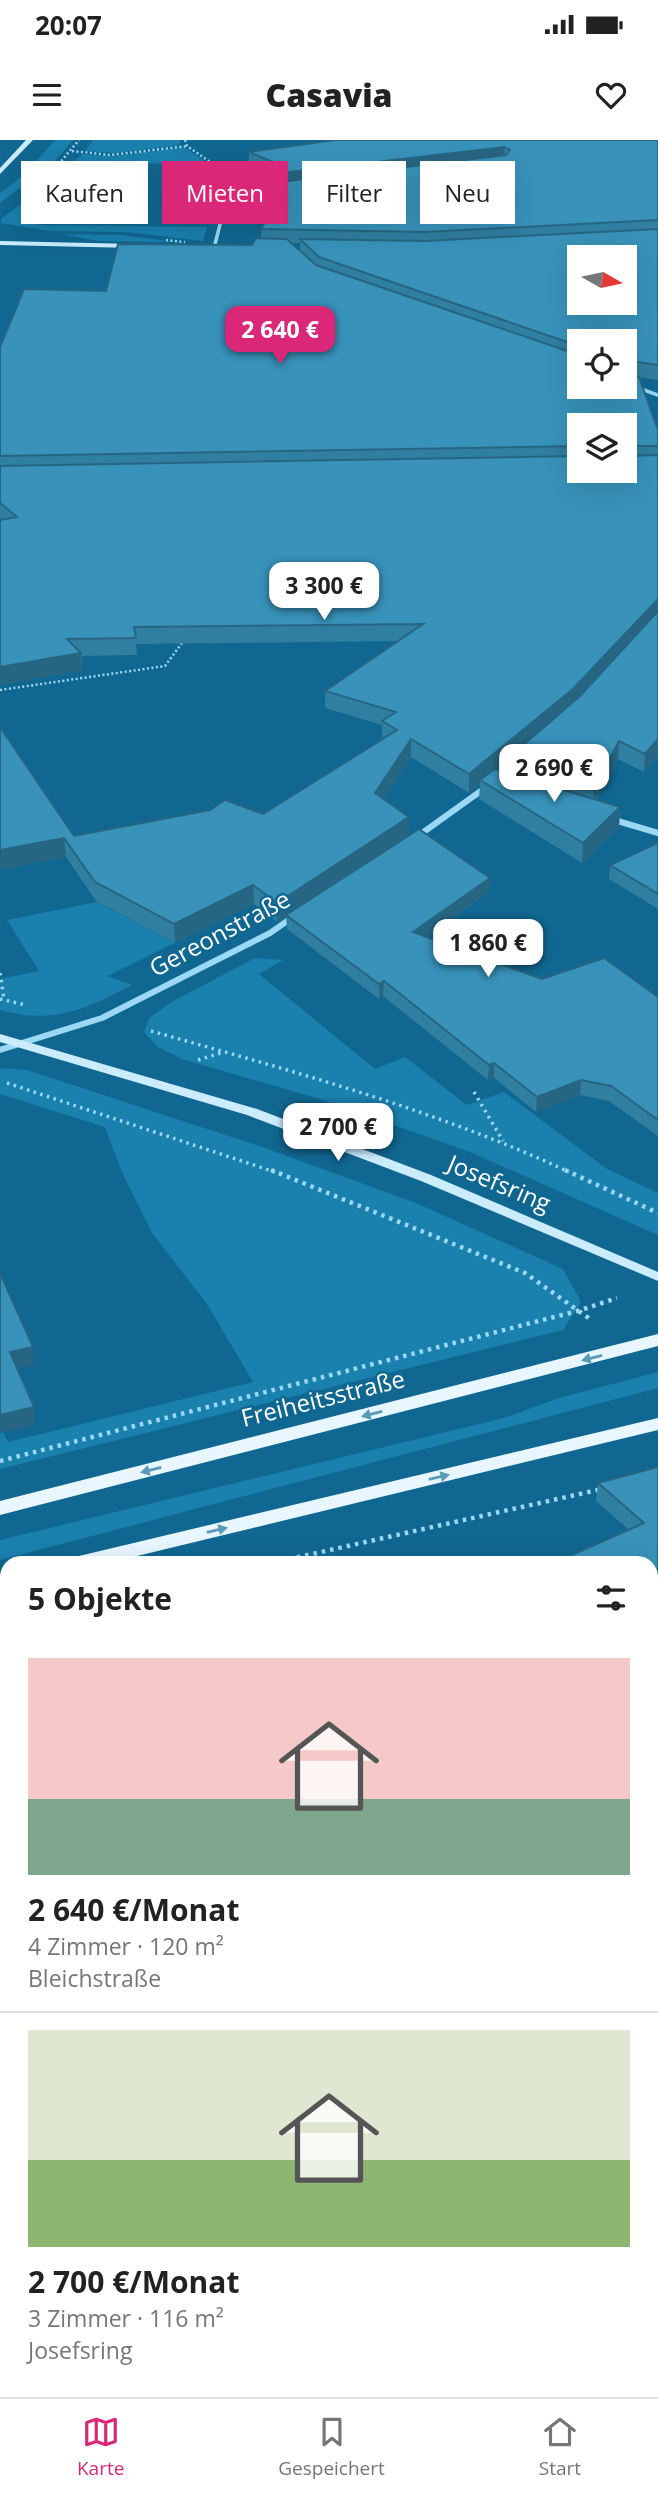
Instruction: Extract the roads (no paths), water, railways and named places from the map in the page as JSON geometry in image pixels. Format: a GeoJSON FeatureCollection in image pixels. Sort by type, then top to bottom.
{"type":"FeatureCollection","features":[{"type":"Feature","properties":{"kind":"main road"},"geometry":{"type":"LineString","coordinates":[[0,172],[30,140]]}},
{"type":"Feature","properties":{"kind":"main road"},"geometry":{"type":"LineString","coordinates":[[0,243],[145,247]]}},
{"type":"Feature","properties":{"kind":"main road"},"geometry":{"type":"LineString","coordinates":[[200,248],[223,248]]}},
{"type":"Feature","properties":{"kind":"main road","name":"Josefsring"},"geometry":{"type":"LineString","coordinates":[[0,1038],[252,1112],[426,1178],[658,1277]]}},
{"type":"Feature","properties":{"kind":"main road","name":"Freiheitsstraße"},"geometry":{"type":"LineString","coordinates":[[0,1508],[658,1340]]}},
{"type":"Feature","properties":{"kind":"main road"},"geometry":{"type":"LineString","coordinates":[[108,1556],[658,1424]]}},
{"type":"Feature","properties":{"kind":"street"},"geometry":{"type":"LineString","coordinates":[[214,248],[220,224]]}},
{"type":"Feature","properties":{"kind":"street"},"geometry":{"type":"LineString","coordinates":[[637,387],[658,395]]}},
{"type":"Feature","properties":{"kind":"street"},"geometry":{"type":"LineString","coordinates":[[408,842],[493,782]]}},
{"type":"Feature","properties":{"kind":"street"},"geometry":{"type":"LineString","coordinates":[[607,817],[658,833]]}},
{"type":"Feature","properties":{"kind":"street","name":"Gereonstraße"},"geometry":{"type":"LineString","coordinates":[[0,1050],[102,1018],[270,933],[305,910]]}}]}
